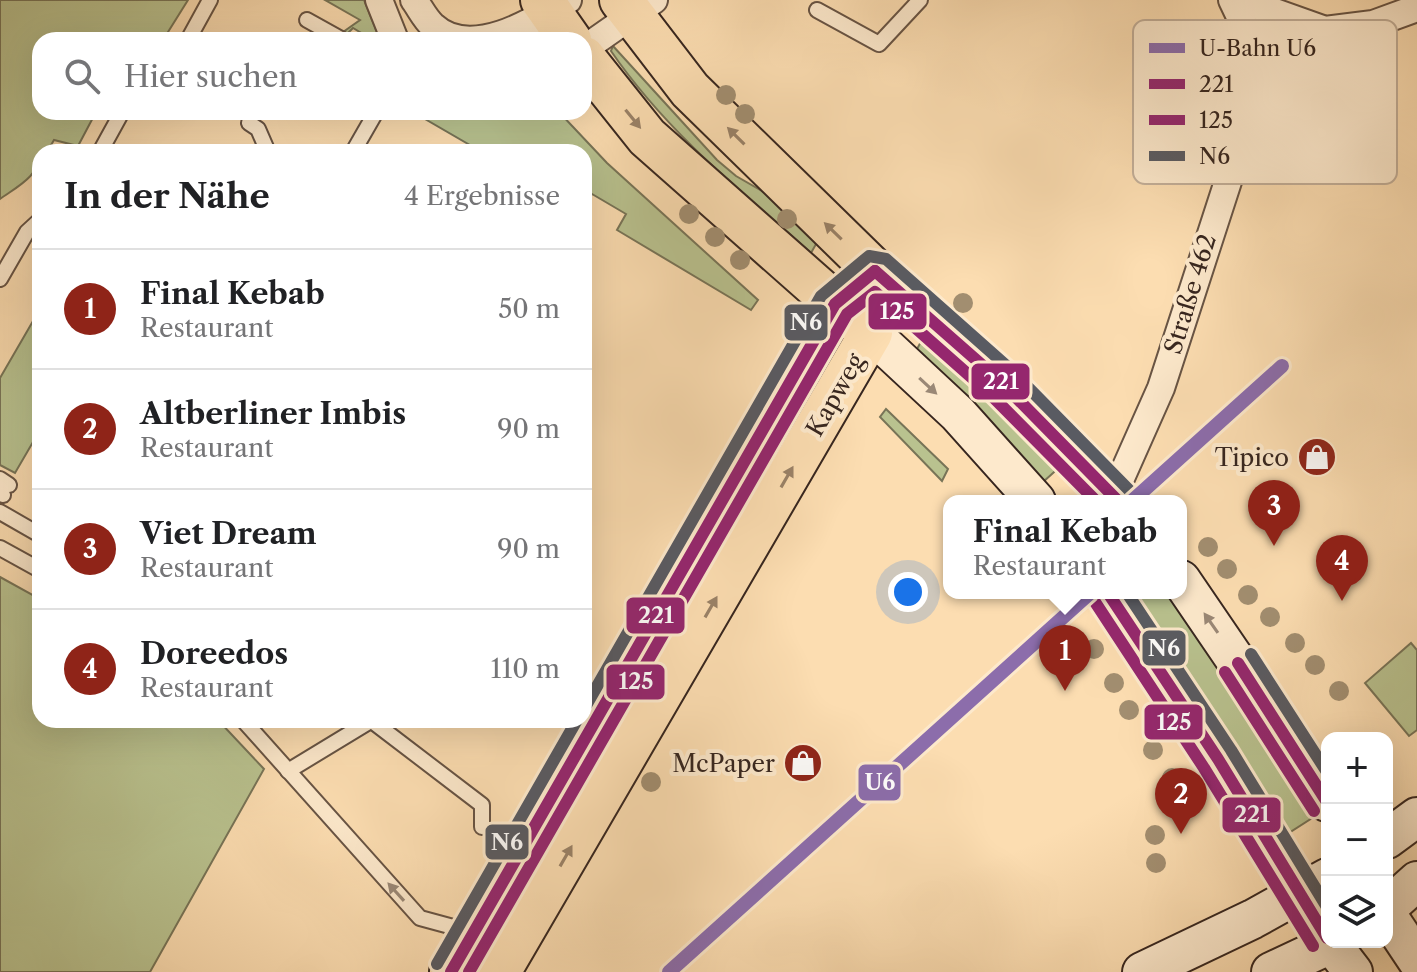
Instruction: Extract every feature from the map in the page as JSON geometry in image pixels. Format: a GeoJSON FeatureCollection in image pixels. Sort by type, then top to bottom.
{"type":"FeatureCollection","features":[{"type":"Feature","properties":{"kind":"main road"},"geometry":{"type":"LineString","coordinates":[[636,5],[690,90],[875,271],[999,380],[1112,495]]}},
{"type":"Feature","properties":{"kind":"main road"},"geometry":{"type":"LineString","coordinates":[[592,68],[647,137],[871,333],[958,414],[1031,495]]}},
{"type":"Feature","properties":{"kind":"main road","name":"Kapweg"},"geometry":{"type":"LineString","coordinates":[[451,972],[474,953],[539,822],[835,304],[875,271]]}},
{"type":"Feature","properties":{"kind":"main road","name":"Kapweg"},"geometry":{"type":"LineString","coordinates":[[499,972],[871,333],[875,271]]}},
{"type":"Feature","properties":{"kind":"main road"},"geometry":{"type":"LineString","coordinates":[[1187,589],[1286,734],[1321,792]]}},
{"type":"Feature","properties":{"kind":"main road"},"geometry":{"type":"LineString","coordinates":[[1112,599],[1218,759],[1313,887],[1321,909]]}},
{"type":"Feature","properties":{"kind":"main road"},"geometry":{"type":"LineString","coordinates":[[577,755],[613,776]]}},
{"type":"Feature","properties":{"kind":"main road"},"geometry":{"type":"LineString","coordinates":[[1393,835],[1417,817]]}},
{"type":"Feature","properties":{"kind":"main road"},"geometry":{"type":"LineString","coordinates":[[1393,903],[1417,881]]}},
{"type":"Feature","properties":{"kind":"main road"},"geometry":{"type":"LineString","coordinates":[[1142,972],[1313,887]]}},
{"type":"Feature","properties":{"kind":"main road"},"geometry":{"type":"LineString","coordinates":[[1393,924],[1417,960]]}},
{"type":"Feature","properties":{"kind":"main road"},"geometry":{"type":"LineString","coordinates":[[1271,972],[1335,948]]}},
{"type":"Feature","properties":{"kind":"street"},"geometry":{"type":"LineString","coordinates":[[379,0],[392,32]]}},
{"type":"Feature","properties":{"kind":"street"},"geometry":{"type":"LineString","coordinates":[[414,0],[434,28],[444,32]]}},
{"type":"Feature","properties":{"kind":"street","name":"Straße 462"},"geometry":{"type":"LineString","coordinates":[[1232,0],[1242,20]]}},
{"type":"Feature","properties":{"kind":"street"},"geometry":{"type":"LineString","coordinates":[[1241,0],[1297,20]]}},
{"type":"Feature","properties":{"kind":"street"},"geometry":{"type":"LineString","coordinates":[[592,42],[636,5]]}},
{"type":"Feature","properties":{"kind":"street"},"geometry":{"type":"LineString","coordinates":[[1384,20],[1417,8]]}},
{"type":"Feature","properties":{"kind":"street"},"geometry":{"type":"LineString","coordinates":[[505,32],[557,13]]}},
{"type":"Feature","properties":{"kind":"street","name":"Straße 462"},"geometry":{"type":"LineString","coordinates":[[1116,495],[1161,388],[1227,184]]}},
{"type":"Feature","properties":{"kind":"lane"},"geometry":{"type":"LineString","coordinates":[[192,32],[210,0]]}},
{"type":"Feature","properties":{"kind":"lane"},"geometry":{"type":"LineString","coordinates":[[817,10],[879,44],[920,0]]}},
{"type":"Feature","properties":{"kind":"lane"},"geometry":{"type":"LineString","coordinates":[[307,20],[329,32]]}},
{"type":"Feature","properties":{"kind":"lane"},"geometry":{"type":"LineString","coordinates":[[104,144],[118,120]]}},
{"type":"Feature","properties":{"kind":"lane"},"geometry":{"type":"LineString","coordinates":[[358,144],[371,120]]}},
{"type":"Feature","properties":{"kind":"lane"},"geometry":{"type":"LineString","coordinates":[[249,123],[258,129],[265,144]]}},
{"type":"Feature","properties":{"kind":"lane"},"geometry":{"type":"LineString","coordinates":[[0,279],[32,227]]}},
{"type":"Feature","properties":{"kind":"lane"},"geometry":{"type":"LineString","coordinates":[[0,512],[32,530]]}},
{"type":"Feature","properties":{"kind":"lane"},"geometry":{"type":"LineString","coordinates":[[0,548],[32,566]]}},
{"type":"Feature","properties":{"kind":"lane"},"geometry":{"type":"LineString","coordinates":[[250,728],[420,918],[462,927],[474,953]]}},
{"type":"Feature","properties":{"kind":"lane"},"geometry":{"type":"LineString","coordinates":[[288,771],[359,728]]}},
{"type":"Feature","properties":{"kind":"lane"},"geometry":{"type":"LineString","coordinates":[[382,728],[482,805],[482,827]]}},
{"type":"Feature","properties":{"kind":"green space"},"geometry":{"type":"Polygon","coordinates":[[[0,0],[188,0],[168,32],[32,32],[32,120],[92,120],[79,144],[54,140],[52,144],[32,144],[32,174],[0,199],[0,0]]]}},
{"type":"Feature","properties":{"kind":"green space"},"geometry":{"type":"Polygon","coordinates":[[[325,0],[364,0],[377,32],[360,32],[353,28],[343,32],[360,20],[325,0]]]}},
{"type":"Feature","properties":{"kind":"green space"},"geometry":{"type":"Polygon","coordinates":[[[613,46],[717,160],[736,176],[774,198],[820,237],[811,253],[679,133],[632,80],[611,51],[613,46]]]}},
{"type":"Feature","properties":{"kind":"green space"},"geometry":{"type":"Polygon","coordinates":[[[427,120],[567,120],[589,144],[468,144],[427,120]]]}},
{"type":"Feature","properties":{"kind":"green space"},"geometry":{"type":"Polygon","coordinates":[[[592,147],[758,300],[751,310],[617,230],[626,214],[592,194],[592,147]]]}},
{"type":"Feature","properties":{"kind":"green space"},"geometry":{"type":"Polygon","coordinates":[[[32,323],[32,444],[15,473],[0,465],[0,378],[32,323]]]}},
{"type":"Feature","properties":{"kind":"green space"},"geometry":{"type":"Polygon","coordinates":[[[923,338],[1011,425],[1048,449],[1063,464],[1043,482],[981,412],[917,349],[923,338]]]}},
{"type":"Feature","properties":{"kind":"green space"},"geometry":{"type":"Polygon","coordinates":[[[886,409],[948,469],[942,481],[880,417],[886,409]]]}},
{"type":"Feature","properties":{"kind":"green space"},"geometry":{"type":"Polygon","coordinates":[[[0,577],[32,595],[32,728],[226,728],[264,769],[150,972],[0,972],[0,577]]]}},
{"type":"Feature","properties":{"kind":"green space"},"geometry":{"type":"Polygon","coordinates":[[[1130,599],[1175,599],[1320,813],[1284,836],[1130,599]]]}},
{"type":"Feature","properties":{"kind":"green space"},"geometry":{"type":"Polygon","coordinates":[[[1411,643],[1417,650],[1417,730],[1409,736],[1365,683],[1411,643]]]}},
{"type":"Feature","properties":{"kind":"metro line","name":"U6"},"geometry":{"type":"LineString","coordinates":[[1139,495],[1282,366]]}},
{"type":"Feature","properties":{"kind":"metro line","name":"U6"},"geometry":{"type":"LineString","coordinates":[[669,972],[1083,599]]}},
{"type":"Feature","properties":{"kind":"transit line","name":"N6"},"geometry":{"type":"LineString","coordinates":[[592,695],[821,296],[869,256],[886,259],[1010,369],[1129,490]]}},
{"type":"Feature","properties":{"kind":"transit line","name":"221"},"geometry":{"type":"LineString","coordinates":[[875,271],[999,380],[1112,495]]}},
{"type":"Feature","properties":{"kind":"transit line","name":"221"},"geometry":{"type":"LineString","coordinates":[[592,727],[835,304],[875,271]]}},
{"type":"Feature","properties":{"kind":"transit line","name":"125"},"geometry":{"type":"LineString","coordinates":[[469,972],[847,314],[875,292],[988,392],[1090,495]]}},
{"type":"Feature","properties":{"kind":"transit line","name":"221"},"geometry":{"type":"LineString","coordinates":[[1112,599],[1218,759],[1321,928]]}},
{"type":"Feature","properties":{"kind":"transit line","name":"N6"},"geometry":{"type":"LineString","coordinates":[[1131,599],[1231,750],[1321,897]]}},
{"type":"Feature","properties":{"kind":"transit line","name":"125"},"geometry":{"type":"LineString","coordinates":[[1095,602],[1204,768],[1313,946]]}},
{"type":"Feature","properties":{"kind":"transit line","name":"N6"},"geometry":{"type":"LineString","coordinates":[[1251,654],[1321,763]]}},
{"type":"Feature","properties":{"kind":"transit line","name":"221"},"geometry":{"type":"LineString","coordinates":[[1238,663],[1321,793]]}},
{"type":"Feature","properties":{"kind":"transit line","name":"125"},"geometry":{"type":"LineString","coordinates":[[1225,672],[1314,811]]}},
{"type":"Feature","properties":{"kind":"transit line","name":"N6"},"geometry":{"type":"LineString","coordinates":[[437,964],[572,728]]}},
{"type":"Feature","properties":{"kind":"transit line","name":"221"},"geometry":{"type":"LineString","coordinates":[[451,972],[591,728]]}},
{"type":"Feature","properties":{"kind":"place","name":"Tipico"},"geometry":{"type":"Point","coordinates":[1317,457]}},
{"type":"Feature","properties":{"kind":"place","name":"Viet Dream"},"geometry":{"type":"Point","coordinates":[1274,546]}},
{"type":"Feature","properties":{"kind":"place","name":"Doreedos"},"geometry":{"type":"Point","coordinates":[1342,601]}},
{"type":"Feature","properties":{"kind":"place","name":"Final Kebab"},"geometry":{"type":"Point","coordinates":[1065,691]}},
{"type":"Feature","properties":{"kind":"place","name":"McPaper"},"geometry":{"type":"Point","coordinates":[803,763]}},
{"type":"Feature","properties":{"kind":"place","name":"Altberliner Imbis"},"geometry":{"type":"Point","coordinates":[1181,834]}}]}
